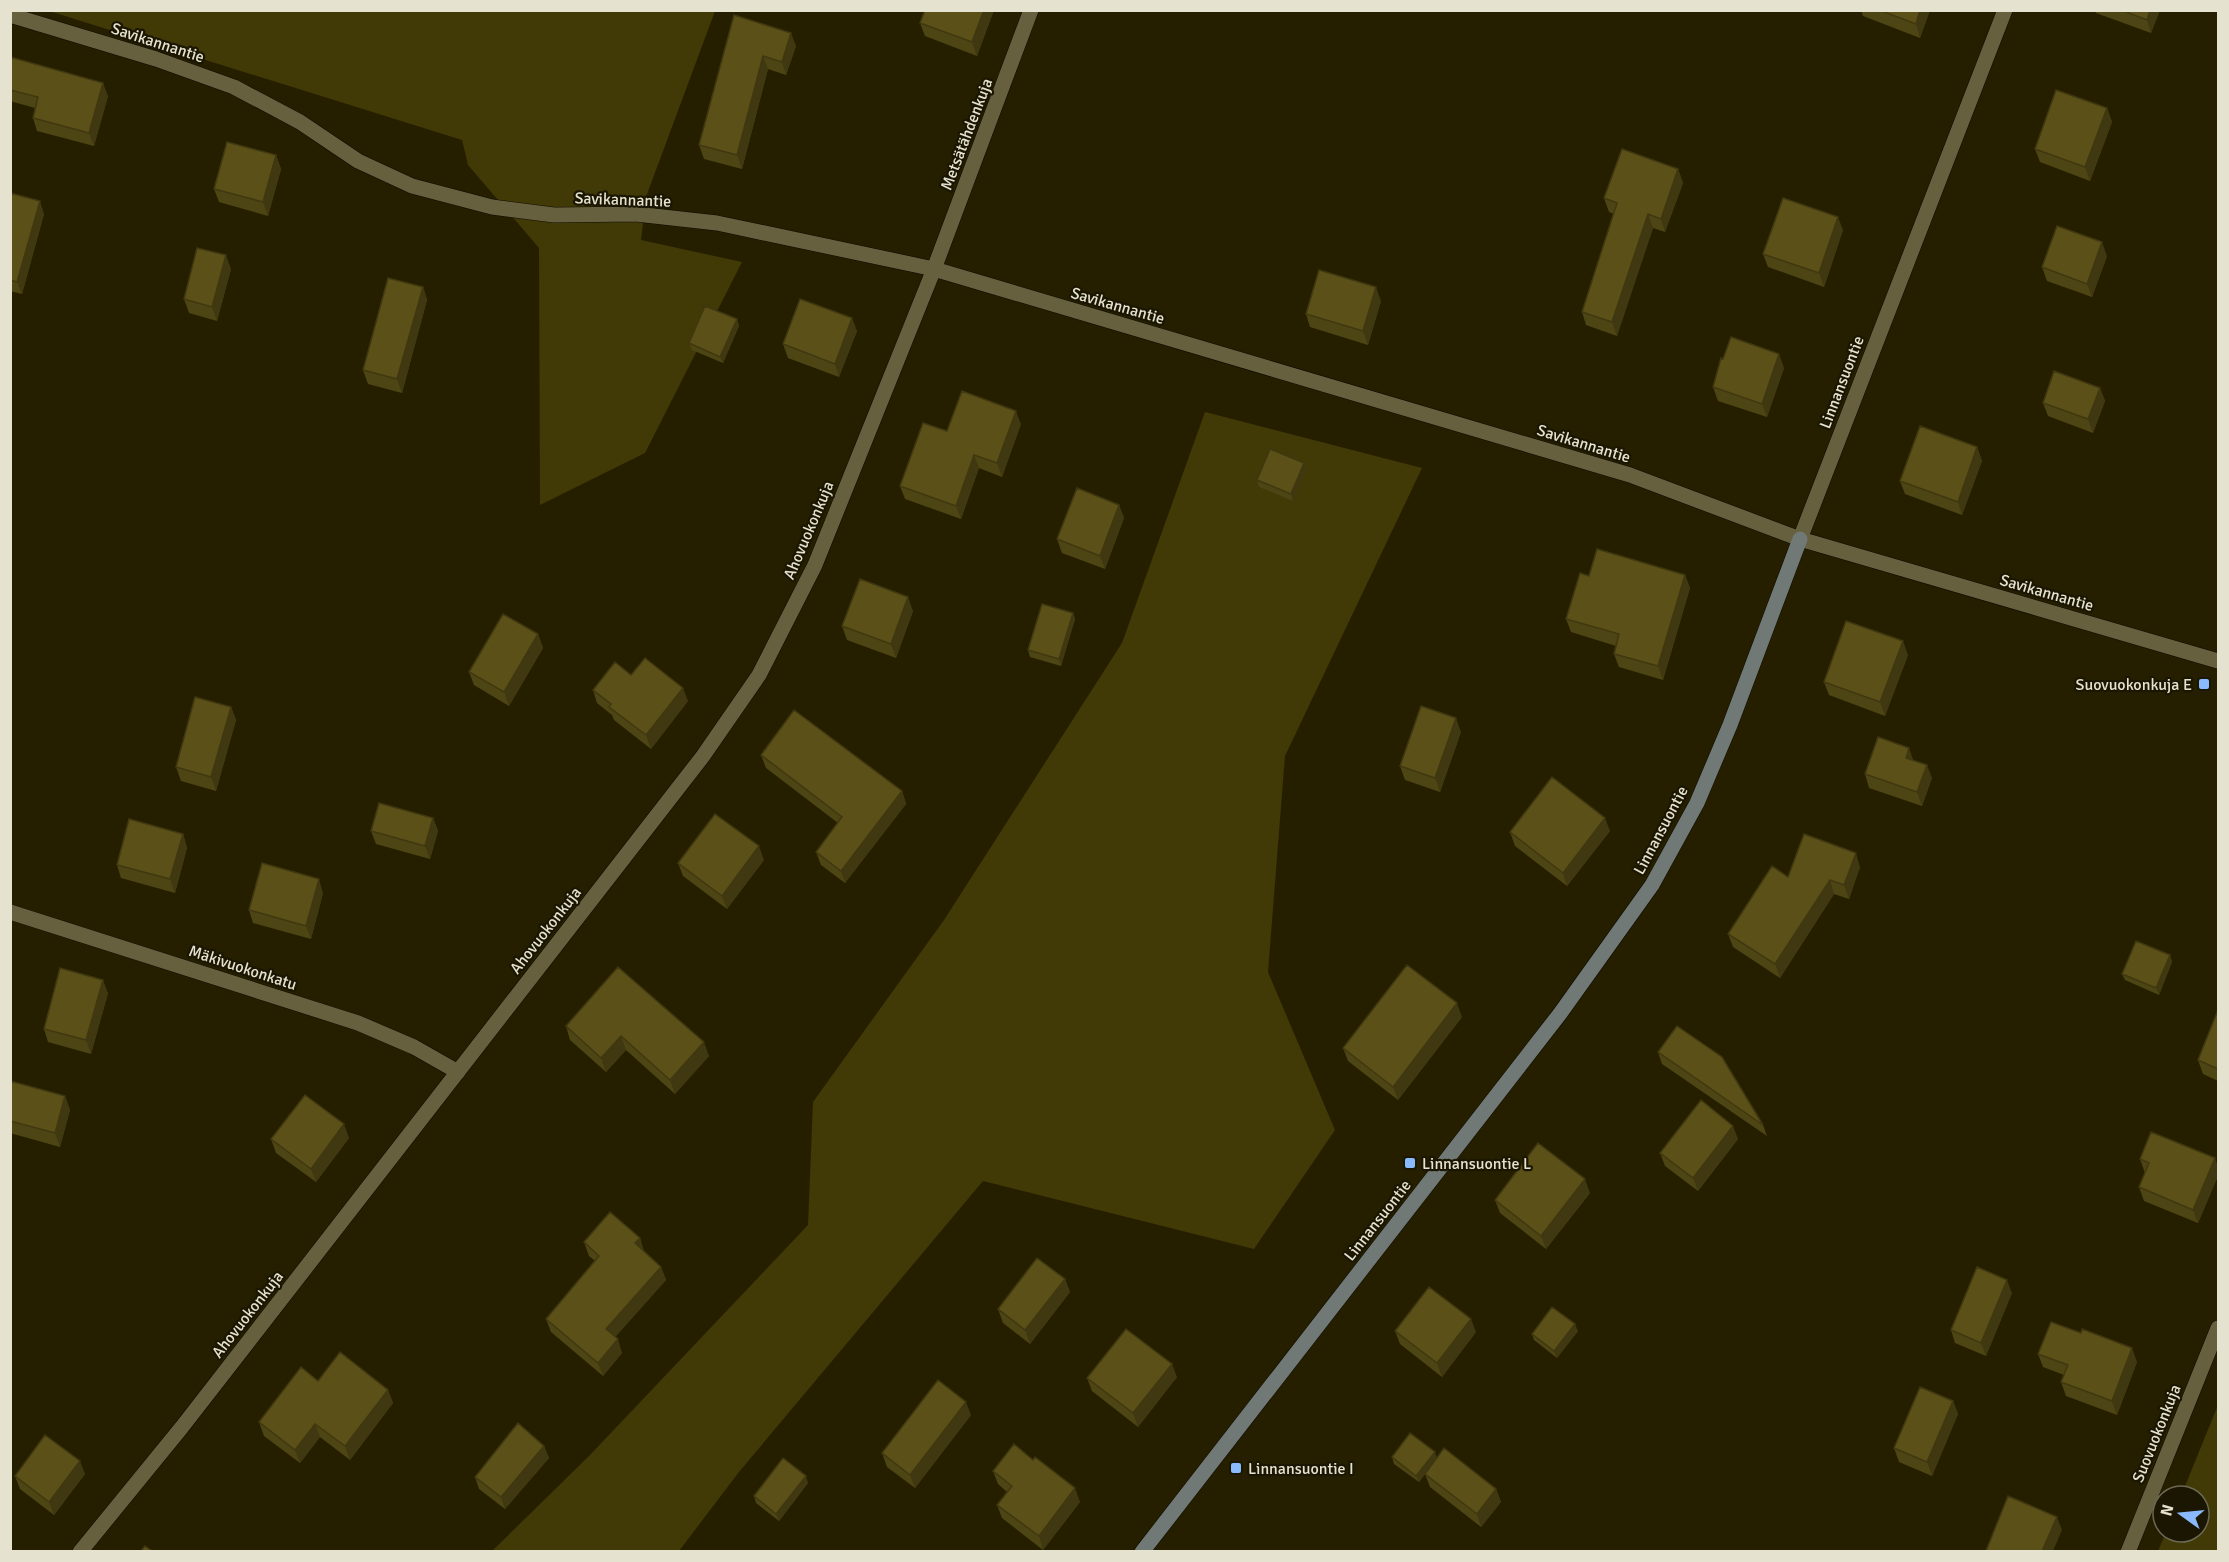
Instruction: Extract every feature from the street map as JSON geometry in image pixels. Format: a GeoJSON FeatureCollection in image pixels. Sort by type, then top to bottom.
{"type":"FeatureCollection","features":[{"type":"Feature","properties":{"kind":"street","name":"Metsätähdenkuja"},"geometry":{"type":"LineString","coordinates":[[934,269],[1031,10]]}},
{"type":"Feature","properties":{"kind":"street","name":"Linnansuontie"},"geometry":{"type":"LineString","coordinates":[[1142,1551],[1559,1015],[1652,885],[1697,803],[1730,725],[2005,10]]}},
{"type":"Feature","properties":{"kind":"street","name":"Savikannantie"},"geometry":{"type":"LineString","coordinates":[[10,15],[156,59],[234,87],[300,122],[358,161],[424,189],[492,207],[554,215],[636,214],[717,223],[934,269],[1630,475],[1800,539],[2218,661]]}},
{"type":"Feature","properties":{"kind":"street","name":"Ahovuokonkuja"},"geometry":{"type":"LineString","coordinates":[[80,1551],[182,1427],[703,756],[759,675],[815,566],[934,269]]}},
{"type":"Feature","properties":{"kind":"street","name":"Mäkivuokonkatu"},"geometry":{"type":"LineString","coordinates":[[10,912],[358,1023],[414,1047],[458,1072]]}},
{"type":"Feature","properties":{"kind":"street","name":"Suovuokonkuja"},"geometry":{"type":"LineString","coordinates":[[2128,1551],[2218,1328]]}},
{"type":"Feature","properties":{"kind":"shaded area"},"geometry":{"type":"Polygon","coordinates":[[[49,11],[715,11],[646,197],[641,240],[742,262],[645,453],[540,505],[539,248],[468,165],[462,140],[49,11]]]}},
{"type":"Feature","properties":{"kind":"shaded area"},"geometry":{"type":"Polygon","coordinates":[[[1205,412],[1422,468],[1285,756],[1268,972],[1335,1130],[1254,1249],[983,1181],[739,1472],[679,1551],[491,1552],[589,1456],[808,1225],[813,1102],[944,920],[1122,643],[1205,412]]]}},
{"type":"Feature","properties":{"kind":"shaded area"},"geometry":{"type":"Polygon","coordinates":[[[2218,1405],[2218,1551],[2158,1551],[2161,1544],[2211,1544],[2211,1484],[2186,1484],[2218,1405]]]}},
{"type":"Feature","properties":{"kind":"building"},"geometry":{"type":"Polygon","coordinates":[[[925,10],[984,10],[972,42],[920,23],[925,10]]]}},
{"type":"Feature","properties":{"kind":"building"},"geometry":{"type":"Polygon","coordinates":[[[1879,10],[1920,10],[1916,24],[1879,10]]]}},
{"type":"Feature","properties":{"kind":"building"},"geometry":{"type":"Polygon","coordinates":[[[2121,10],[2150,10],[2147,20],[2121,10]]]}},
{"type":"Feature","properties":{"kind":"building"},"geometry":{"type":"Polygon","coordinates":[[[734,15],[791,33],[782,62],[763,56],[737,155],[699,145],[734,15]]]}},
{"type":"Feature","properties":{"kind":"building"},"geometry":{"type":"Polygon","coordinates":[[[10,57],[103,83],[89,133],[33,118],[38,97],[10,90],[10,57]]]}},
{"type":"Feature","properties":{"kind":"building"},"geometry":{"type":"Polygon","coordinates":[[[2056,90],[2107,108],[2085,167],[2035,149],[2056,90]]]}},
{"type":"Feature","properties":{"kind":"building"},"geometry":{"type":"Polygon","coordinates":[[[227,142],[276,155],[263,202],[214,189],[227,142]]]}},
{"type":"Feature","properties":{"kind":"building"},"geometry":{"type":"Polygon","coordinates":[[[1622,149],[1678,169],[1661,219],[1648,214],[1612,322],[1582,312],[1617,203],[1604,198],[1622,149]]]}},
{"type":"Feature","properties":{"kind":"building"},"geometry":{"type":"Polygon","coordinates":[[[10,193],[40,201],[17,282],[10,280],[10,193]]]}},
{"type":"Feature","properties":{"kind":"building"},"geometry":{"type":"Polygon","coordinates":[[[1783,198],[1838,217],[1819,273],[1763,254],[1783,198]]]}},
{"type":"Feature","properties":{"kind":"building"},"geometry":{"type":"Polygon","coordinates":[[[2057,226],[2102,242],[2087,284],[2042,267],[2057,226]]]}},
{"type":"Feature","properties":{"kind":"building"},"geometry":{"type":"Polygon","coordinates":[[[197,248],[226,255],[212,307],[184,299],[197,248]]]}},
{"type":"Feature","properties":{"kind":"building"},"geometry":{"type":"Polygon","coordinates":[[[1319,270],[1376,287],[1363,331],[1306,314],[1319,270]]]}},
{"type":"Feature","properties":{"kind":"building"},"geometry":{"type":"Polygon","coordinates":[[[388,278],[423,287],[397,379],[363,370],[388,278]]]}},
{"type":"Feature","properties":{"kind":"building"},"geometry":{"type":"Polygon","coordinates":[[[800,299],[852,318],[835,364],[783,344],[800,299]]]}},
{"type":"Feature","properties":{"kind":"building"},"geometry":{"type":"Polygon","coordinates":[[[705,306],[737,319],[720,357],[689,343],[705,306]]]}},
{"type":"Feature","properties":{"kind":"building"},"geometry":{"type":"Polygon","coordinates":[[[1731,337],[1779,354],[1762,404],[1713,387],[1721,358],[1723,359],[1731,337]]]}},
{"type":"Feature","properties":{"kind":"building"},"geometry":{"type":"Polygon","coordinates":[[[2054,371],[2100,388],[2088,419],[2043,403],[2054,371]]]}},
{"type":"Feature","properties":{"kind":"building"},"geometry":{"type":"Polygon","coordinates":[[[962,391],[1016,411],[997,463],[974,455],[956,506],[900,486],[923,423],[947,431],[962,391]]]}},
{"type":"Feature","properties":{"kind":"building"},"geometry":{"type":"Polygon","coordinates":[[[1920,426],[1977,447],[1958,502],[1900,481],[1920,426]]]}},
{"type":"Feature","properties":{"kind":"building"},"geometry":{"type":"Polygon","coordinates":[[[1270,449],[1304,463],[1291,494],[1257,480],[1270,449]]]}},
{"type":"Feature","properties":{"kind":"building"},"geometry":{"type":"Polygon","coordinates":[[[1077,488],[1119,505],[1100,556],[1057,539],[1077,488]]]}},
{"type":"Feature","properties":{"kind":"building"},"geometry":{"type":"Polygon","coordinates":[[[1597,549],[1685,575],[1658,666],[1614,654],[1619,634],[1566,619],[1580,573],[1589,576],[1597,549]]]}},
{"type":"Feature","properties":{"kind":"building"},"geometry":{"type":"Polygon","coordinates":[[[860,579],[908,597],[891,644],[842,626],[860,579]]]}},
{"type":"Feature","properties":{"kind":"building"},"geometry":{"type":"Polygon","coordinates":[[[1042,604],[1073,613],[1059,659],[1028,650],[1042,604]]]}},
{"type":"Feature","properties":{"kind":"building"},"geometry":{"type":"Polygon","coordinates":[[[503,614],[538,634],[504,692],[469,672],[503,614]]]}},
{"type":"Feature","properties":{"kind":"building"},"geometry":{"type":"Polygon","coordinates":[[[1846,621],[1903,641],[1880,702],[1824,682],[1846,621]]]}},
{"type":"Feature","properties":{"kind":"building"},"geometry":{"type":"Polygon","coordinates":[[[645,658],[683,688],[646,735],[609,707],[611,704],[593,690],[615,662],[631,675],[645,658]]]}},
{"type":"Feature","properties":{"kind":"building"},"geometry":{"type":"Polygon","coordinates":[[[195,697],[231,707],[211,777],[176,767],[195,697]]]}},
{"type":"Feature","properties":{"kind":"building"},"geometry":{"type":"Polygon","coordinates":[[[1421,706],[1456,718],[1435,778],[1400,766],[1421,706]]]}},
{"type":"Feature","properties":{"kind":"building"},"geometry":{"type":"Polygon","coordinates":[[[794,710],[902,791],[841,871],[816,852],[842,817],[761,755],[794,710]]]}},
{"type":"Feature","properties":{"kind":"building"},"geometry":{"type":"Polygon","coordinates":[[[1878,737],[1909,748],[1906,758],[1927,765],[1917,792],[1865,774],[1878,737]]]}},
{"type":"Feature","properties":{"kind":"building"},"geometry":{"type":"Polygon","coordinates":[[[1552,777],[1605,818],[1563,873],[1510,832],[1552,777]]]}},
{"type":"Feature","properties":{"kind":"building"},"geometry":{"type":"Polygon","coordinates":[[[379,803],[433,818],[425,846],[371,831],[379,803]]]}},
{"type":"Feature","properties":{"kind":"building"},"geometry":{"type":"Polygon","coordinates":[[[715,814],[759,846],[722,896],[678,863],[715,814]]]}},
{"type":"Feature","properties":{"kind":"building"},"geometry":{"type":"Polygon","coordinates":[[[129,819],[183,834],[170,879],[117,865],[129,819]]]}},
{"type":"Feature","properties":{"kind":"building"},"geometry":{"type":"Polygon","coordinates":[[[1804,834],[1856,853],[1844,885],[1830,880],[1775,964],[1728,934],[1772,866],[1788,877],[1804,834]]]}},
{"type":"Feature","properties":{"kind":"building"},"geometry":{"type":"Polygon","coordinates":[[[262,863],[319,879],[306,926],[249,910],[262,863]]]}},
{"type":"Feature","properties":{"kind":"building"},"geometry":{"type":"Polygon","coordinates":[[[2136,941],[2170,955],[2156,988],[2122,974],[2136,941]]]}},
{"type":"Feature","properties":{"kind":"building"},"geometry":{"type":"Polygon","coordinates":[[[1407,965],[1457,1003],[1393,1087],[1343,1048],[1407,965]]]}},
{"type":"Feature","properties":{"kind":"building"},"geometry":{"type":"Polygon","coordinates":[[[618,967],[704,1042],[670,1080],[621,1036],[601,1058],[566,1026],[618,967]]]}},
{"type":"Feature","properties":{"kind":"building"},"geometry":{"type":"Polygon","coordinates":[[[60,968],[103,980],[86,1040],[44,1029],[60,968]]]}},
{"type":"Feature","properties":{"kind":"building"},"geometry":{"type":"Polygon","coordinates":[[[2218,1010],[2218,1069],[2198,1060],[2218,1010]]]}},
{"type":"Feature","properties":{"kind":"building"},"geometry":{"type":"Polygon","coordinates":[[[1677,1026],[1722,1057],[1763,1125],[1658,1052],[1677,1026]]]}},
{"type":"Feature","properties":{"kind":"building"},"geometry":{"type":"Polygon","coordinates":[[[10,1081],[65,1096],[55,1133],[10,1121],[10,1081]]]}},
{"type":"Feature","properties":{"kind":"building"},"geometry":{"type":"Polygon","coordinates":[[[305,1095],[344,1124],[311,1169],[271,1139],[305,1095]]]}},
{"type":"Feature","properties":{"kind":"building"},"geometry":{"type":"Polygon","coordinates":[[[1701,1100],[1733,1126],[1693,1178],[1660,1153],[1701,1100]]]}},
{"type":"Feature","properties":{"kind":"building"},"geometry":{"type":"Polygon","coordinates":[[[2151,1132],[2215,1158],[2193,1210],[2139,1187],[2149,1163],[2140,1159],[2151,1132]]]}},
{"type":"Feature","properties":{"kind":"building"},"geometry":{"type":"Polygon","coordinates":[[[1538,1143],[1585,1179],[1541,1236],[1495,1200],[1538,1143]]]}},
{"type":"Feature","properties":{"kind":"building"},"geometry":{"type":"Polygon","coordinates":[[[610,1212],[640,1238],[635,1243],[661,1267],[606,1329],[618,1339],[598,1363],[546,1319],[599,1256],[584,1242],[610,1212]]]}},
{"type":"Feature","properties":{"kind":"building"},"geometry":{"type":"Polygon","coordinates":[[[1037,1258],[1065,1279],[1025,1330],[998,1309],[1037,1258]]]}},
{"type":"Feature","properties":{"kind":"building"},"geometry":{"type":"Polygon","coordinates":[[[1977,1267],[2007,1280],[1981,1343],[1951,1330],[1977,1267]]]}},
{"type":"Feature","properties":{"kind":"building"},"geometry":{"type":"Polygon","coordinates":[[[1429,1287],[1471,1319],[1437,1363],[1395,1331],[1429,1287]]]}},
{"type":"Feature","properties":{"kind":"building"},"geometry":{"type":"Polygon","coordinates":[[[1552,1307],[1575,1324],[1554,1351],[1532,1334],[1552,1307]]]}},
{"type":"Feature","properties":{"kind":"building"},"geometry":{"type":"Polygon","coordinates":[[[2051,1322],[2081,1333],[2082,1329],[2132,1348],[2112,1401],[2061,1382],[2068,1365],[2038,1354],[2051,1322]]]}},
{"type":"Feature","properties":{"kind":"building"},"geometry":{"type":"Polygon","coordinates":[[[1126,1329],[1172,1364],[1133,1413],[1087,1378],[1126,1329]]]}},
{"type":"Feature","properties":{"kind":"building"},"geometry":{"type":"Polygon","coordinates":[[[340,1352],[388,1390],[345,1446],[315,1424],[295,1450],[259,1422],[301,1367],[318,1381],[340,1352]]]}},
{"type":"Feature","properties":{"kind":"building"},"geometry":{"type":"Polygon","coordinates":[[[938,1380],[966,1402],[910,1475],[882,1453],[938,1380]]]}},
{"type":"Feature","properties":{"kind":"building"},"geometry":{"type":"Polygon","coordinates":[[[1920,1387],[1953,1401],[1927,1462],[1894,1448],[1920,1387]]]}},
{"type":"Feature","properties":{"kind":"building"},"geometry":{"type":"Polygon","coordinates":[[[518,1423],[544,1446],[501,1497],[475,1477],[518,1423]]]}},
{"type":"Feature","properties":{"kind":"building"},"geometry":{"type":"Polygon","coordinates":[[[1410,1433],[1435,1452],[1416,1476],[1392,1457],[1410,1433]]]}},
{"type":"Feature","properties":{"kind":"building"},"geometry":{"type":"Polygon","coordinates":[[[45,1435],[80,1461],[49,1502],[15,1476],[45,1435]]]}},
{"type":"Feature","properties":{"kind":"building"},"geometry":{"type":"Polygon","coordinates":[[[1014,1444],[1033,1460],[1035,1457],[1075,1488],[1039,1536],[997,1505],[1012,1486],[993,1471],[1014,1444]]]}},
{"type":"Feature","properties":{"kind":"building"},"geometry":{"type":"Polygon","coordinates":[[[1444,1448],[1496,1489],[1477,1514],[1425,1474],[1444,1448]]]}},
{"type":"Feature","properties":{"kind":"building"},"geometry":{"type":"Polygon","coordinates":[[[783,1458],[806,1476],[776,1514],[754,1496],[783,1458]]]}},
{"type":"Feature","properties":{"kind":"building"},"geometry":{"type":"Polygon","coordinates":[[[2008,1496],[2057,1517],[2042,1551],[1986,1551],[2008,1496]]]}},
{"type":"Feature","properties":{"kind":"building"},"geometry":{"type":"Polygon","coordinates":[[[145,1546],[152,1551],[141,1551],[145,1546]]]}},
{"type":"Feature","properties":{"kind":"place","name":"Suovuokonkuja E"},"geometry":{"type":"Point","coordinates":[2204,684]}},
{"type":"Feature","properties":{"kind":"place","name":"Linnansuontie L"},"geometry":{"type":"Point","coordinates":[1410,1163]}},
{"type":"Feature","properties":{"kind":"place","name":"Linnansuontie I"},"geometry":{"type":"Point","coordinates":[1236,1468]}}]}
